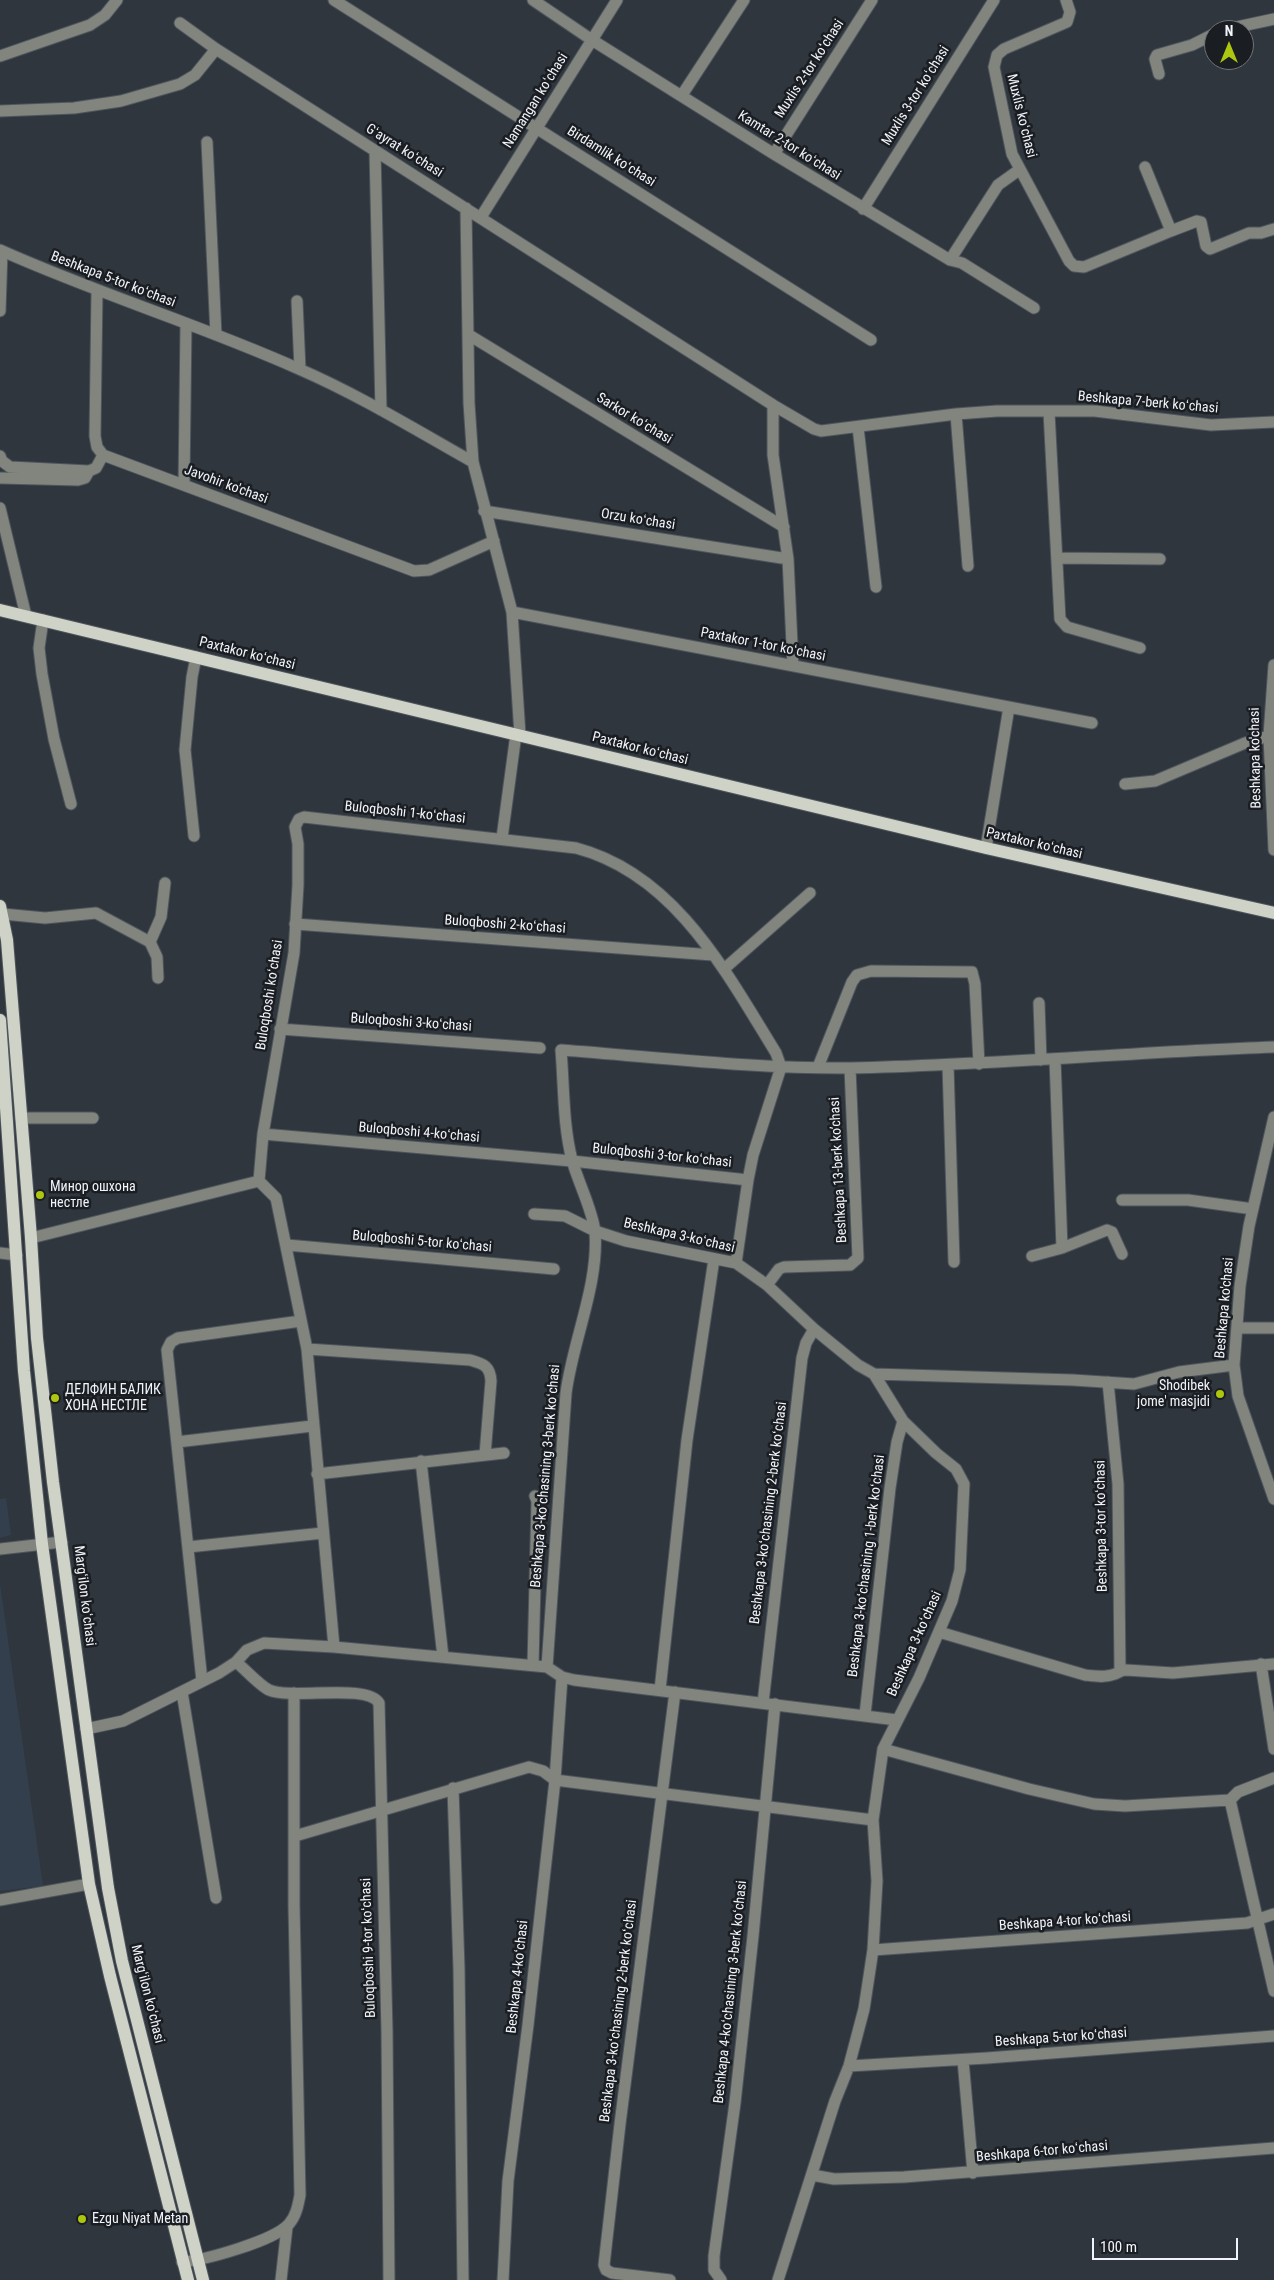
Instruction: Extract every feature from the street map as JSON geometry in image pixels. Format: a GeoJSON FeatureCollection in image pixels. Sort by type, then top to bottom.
{"type":"FeatureCollection","features":[{"type":"Feature","properties":{"kind":"main road","name":"Paxtakor koʻchasi"},"geometry":{"type":"LineString","coordinates":[[0,610],[986,848],[1274,913]]}},
{"type":"Feature","properties":{"kind":"main road","name":"Margʻilon koʻchasi"},"geometry":{"type":"LineString","coordinates":[[1,910],[7,940],[32,1238],[37,1338],[108,1888],[122,1962],[203,2280]]}},
{"type":"Feature","properties":{"kind":"main road"},"geometry":{"type":"LineString","coordinates":[[0,1020],[5,1170],[17,1255],[24,1371],[42,1544],[89,1884],[110,1976],[188,2280]]}},
{"type":"Feature","properties":{"kind":"main road"},"geometry":{"type":"LineString","coordinates":[[199,2260],[208,2280]]}},
{"type":"Feature","properties":{"kind":"main road"},"geometry":{"type":"LineString","coordinates":[[182,2262],[182,2280]]}},
{"type":"Feature","properties":{"kind":"street"},"geometry":{"type":"LineString","coordinates":[[0,56],[90,25],[105,15],[117,0]]}},
{"type":"Feature","properties":{"kind":"street","name":"Birdamlik koʻchasi"},"geometry":{"type":"LineString","coordinates":[[334,0],[871,340]]}},
{"type":"Feature","properties":{"kind":"street","name":"Kamtar 2-tor koʻchasi"},"geometry":{"type":"LineString","coordinates":[[533,0],[592,40],[863,209],[950,260],[962,263],[1034,308]]}},
{"type":"Feature","properties":{"kind":"street","name":"Namangan koʻchasi"},"geometry":{"type":"LineString","coordinates":[[481,217],[617,0]]}},
{"type":"Feature","properties":{"kind":"street"},"geometry":{"type":"LineString","coordinates":[[682,95],[744,0]]}},
{"type":"Feature","properties":{"kind":"street","name":"Muxlis 2-tor koʻchasi"},"geometry":{"type":"LineString","coordinates":[[774,154],[872,0]]}},
{"type":"Feature","properties":{"kind":"street","name":"Muxlis 3-tor koʻchasi"},"geometry":{"type":"LineString","coordinates":[[863,209],[994,0]]}},
{"type":"Feature","properties":{"kind":"street","name":"Muxlis koʻchasi"},"geometry":{"type":"LineString","coordinates":[[1066,0],[1070,12],[1067,22],[1004,49],[997,55],[995,60],[994,67],[1012,154],[1019,170],[1069,261],[1080,268],[1170,231]]}},
{"type":"Feature","properties":{"kind":"street"},"geometry":{"type":"LineString","coordinates":[[1254,23],[1274,19]]}},
{"type":"Feature","properties":{"kind":"street","name":"Gʻayrat koʻchasi"},"geometry":{"type":"LineString","coordinates":[[180,23],[216,49],[772,404]]}},
{"type":"Feature","properties":{"kind":"street"},"geometry":{"type":"LineString","coordinates":[[1158,74],[1156,56],[1204,39]]}},
{"type":"Feature","properties":{"kind":"street"},"geometry":{"type":"LineString","coordinates":[[0,111],[74,108],[121,101],[188,80],[195,75],[216,49]]}},
{"type":"Feature","properties":{"kind":"street"},"geometry":{"type":"LineString","coordinates":[[207,142],[216,335]]}},
{"type":"Feature","properties":{"kind":"street"},"geometry":{"type":"LineString","coordinates":[[375,151],[381,410]]}},
{"type":"Feature","properties":{"kind":"street"},"geometry":{"type":"LineString","coordinates":[[1146,167],[1170,231],[1197,221],[1201,222],[1206,246],[1210,249],[1249,233],[1261,233],[1274,229]]}},
{"type":"Feature","properties":{"kind":"street"},"geometry":{"type":"LineString","coordinates":[[950,260],[998,186],[1019,170]]}},
{"type":"Feature","properties":{"kind":"street"},"geometry":{"type":"LineString","coordinates":[[466,208],[469,403],[473,462],[484,511],[494,541],[512,612],[518,735],[502,838],[576,848],[591,852],[621,867],[665,898],[682,914],[724,969],[776,1053],[781,1067],[753,1155],[736,1263]]}},
{"type":"Feature","properties":{"kind":"street"},"geometry":{"type":"LineString","coordinates":[[0,311],[1,250]]}},
{"type":"Feature","properties":{"kind":"street","name":"Beshkapa 5-tor koʻchasi"},"geometry":{"type":"LineString","coordinates":[[1,250],[97,290],[300,369],[381,410],[473,462]]}},
{"type":"Feature","properties":{"kind":"street"},"geometry":{"type":"LineString","coordinates":[[0,456],[2,461],[10,467],[89,471],[96,468],[103,454],[97,447],[96,436],[97,290]]}},
{"type":"Feature","properties":{"kind":"street"},"geometry":{"type":"LineString","coordinates":[[297,301],[300,369]]}},
{"type":"Feature","properties":{"kind":"street"},"geometry":{"type":"LineString","coordinates":[[184,485],[186,324]]}},
{"type":"Feature","properties":{"kind":"street","name":"Sarkor koʻchasi"},"geometry":{"type":"LineString","coordinates":[[469,335],[784,527]]}},
{"type":"Feature","properties":{"kind":"street"},"geometry":{"type":"LineString","coordinates":[[772,404],[773,455],[788,559],[793,666]]}},
{"type":"Feature","properties":{"kind":"street","name":"Beshkapa 7-berk koʻchasi"},"geometry":{"type":"LineString","coordinates":[[772,404],[814,429],[821,431],[858,428],[956,414],[997,411],[1095,411],[1211,425],[1274,422]]}},
{"type":"Feature","properties":{"kind":"street"},"geometry":{"type":"LineString","coordinates":[[1049,412],[1060,619],[1067,627],[1140,648]]}},
{"type":"Feature","properties":{"kind":"street"},"geometry":{"type":"LineString","coordinates":[[956,414],[968,566]]}},
{"type":"Feature","properties":{"kind":"street"},"geometry":{"type":"LineString","coordinates":[[858,428],[876,587]]}},
{"type":"Feature","properties":{"kind":"street","name":"Javohir ko'chasi"},"geometry":{"type":"LineString","coordinates":[[103,454],[414,571],[429,570],[494,541]]}},
{"type":"Feature","properties":{"kind":"street"},"geometry":{"type":"LineString","coordinates":[[0,478],[78,480],[85,478],[89,471]]}},
{"type":"Feature","properties":{"kind":"street"},"geometry":{"type":"LineString","coordinates":[[0,508],[26,616]]}},
{"type":"Feature","properties":{"kind":"street","name":"Orzu koʻchasi"},"geometry":{"type":"LineString","coordinates":[[484,511],[788,559]]}},
{"type":"Feature","properties":{"kind":"street"},"geometry":{"type":"LineString","coordinates":[[1056,558],[1160,559]]}},
{"type":"Feature","properties":{"kind":"street","name":"Paxtakor 1-tor koʻchasi"},"geometry":{"type":"LineString","coordinates":[[512,612],[1092,724]]}},
{"type":"Feature","properties":{"kind":"street"},"geometry":{"type":"LineString","coordinates":[[43,620],[39,648],[42,674],[54,739],[71,804]]}},
{"type":"Feature","properties":{"kind":"street"},"geometry":{"type":"LineString","coordinates":[[194,836],[185,750],[192,678],[196,657]]}},
{"type":"Feature","properties":{"kind":"street","name":"Beshkapa ko'chasi"},"geometry":{"type":"LineString","coordinates":[[1274,665],[1269,736],[1274,850]]}},
{"type":"Feature","properties":{"kind":"street"},"geometry":{"type":"LineString","coordinates":[[986,848],[1009,708]]}},
{"type":"Feature","properties":{"kind":"street"},"geometry":{"type":"LineString","coordinates":[[1125,784],[1155,781],[1245,742],[1269,736]]}},
{"type":"Feature","properties":{"kind":"street","name":"Buloqboshi 1-koʻchasi"},"geometry":{"type":"LineString","coordinates":[[304,817],[502,838]]}},
{"type":"Feature","properties":{"kind":"street","name":"Buloqboshi koʻchasi"},"geometry":{"type":"LineString","coordinates":[[259,1181],[263,1134],[294,953],[298,869],[295,827],[299,819],[304,817]]}},
{"type":"Feature","properties":{"kind":"street"},"geometry":{"type":"LineString","coordinates":[[150,942],[161,917],[165,883]]}},
{"type":"Feature","properties":{"kind":"street"},"geometry":{"type":"LineString","coordinates":[[724,969],[810,893]]}},
{"type":"Feature","properties":{"kind":"street"},"geometry":{"type":"LineString","coordinates":[[1,910],[45,918],[96,913],[150,942],[157,957],[158,978]]}},
{"type":"Feature","properties":{"kind":"street","name":"Buloqboshi 2-koʻchasi"},"geometry":{"type":"LineString","coordinates":[[295,924],[713,955]]}},
{"type":"Feature","properties":{"kind":"street"},"geometry":{"type":"LineString","coordinates":[[818,1067],[852,982],[857,975],[871,971],[972,972],[975,984],[979,1064]]}},
{"type":"Feature","properties":{"kind":"street"},"geometry":{"type":"LineString","coordinates":[[1040,1003],[1042,1060]]}},
{"type":"Feature","properties":{"kind":"street","name":"Buloqboshi 3-koʻchasi"},"geometry":{"type":"LineString","coordinates":[[280,1029],[540,1048]]}},
{"type":"Feature","properties":{"kind":"street"},"geometry":{"type":"LineString","coordinates":[[595,1231],[572,1161],[568,1141],[561,1050],[781,1067],[850,1068],[979,1064],[1168,1051],[1274,1047]]}},
{"type":"Feature","properties":{"kind":"street"},"geometry":{"type":"LineString","coordinates":[[1055,1059],[1062,1248]]}},
{"type":"Feature","properties":{"kind":"street"},"geometry":{"type":"LineString","coordinates":[[948,1064],[954,1262]]}},
{"type":"Feature","properties":{"kind":"street","name":"Beshkapa 13-berk koʼchasi"},"geometry":{"type":"LineString","coordinates":[[767,1285],[779,1269],[784,1267],[850,1265],[858,1258],[850,1068]]}},
{"type":"Feature","properties":{"kind":"street","name":"Beshkapa ko'chasi"},"geometry":{"type":"LineString","coordinates":[[1274,1117],[1253,1209],[1240,1286],[1234,1365],[1238,1396],[1274,1499]]}},
{"type":"Feature","properties":{"kind":"street"},"geometry":{"type":"LineString","coordinates":[[21,1118],[93,1118]]}},
{"type":"Feature","properties":{"kind":"street","name":"Buloqboshi 4-koʻchasi"},"geometry":{"type":"LineString","coordinates":[[263,1134],[572,1161]]}},
{"type":"Feature","properties":{"kind":"street","name":"Buloqboshi 3-tor koʻchasi"},"geometry":{"type":"LineString","coordinates":[[572,1161],[748,1180]]}},
{"type":"Feature","properties":{"kind":"street"},"geometry":{"type":"LineString","coordinates":[[32,1238],[259,1181],[276,1198],[307,1349],[312,1426],[334,1647]]}},
{"type":"Feature","properties":{"kind":"street"},"geometry":{"type":"LineString","coordinates":[[1122,1200],[1188,1200],[1253,1209]]}},
{"type":"Feature","properties":{"kind":"street","name":"Beshkapa 3-koʻchasi"},"geometry":{"type":"LineString","coordinates":[[534,1214],[565,1216],[595,1231],[626,1241],[736,1263],[767,1285],[814,1329],[858,1365],[874,1374],[903,1421],[936,1453],[956,1469],[964,1484],[960,1570],[952,1601],[919,1678],[897,1720],[562,1677],[547,1667]]}},
{"type":"Feature","properties":{"kind":"street"},"geometry":{"type":"LineString","coordinates":[[1032,1256],[1062,1248],[1107,1230],[1112,1232],[1122,1254]]}},
{"type":"Feature","properties":{"kind":"street","name":"Beshkapa 3-koʻchasining 3-berk koʻchasi"},"geometry":{"type":"LineString","coordinates":[[547,1667],[566,1393],[569,1366],[590,1289],[595,1231]]}},
{"type":"Feature","properties":{"kind":"street","name":"Buloqboshi 5-tor koʻchasi"},"geometry":{"type":"LineString","coordinates":[[287,1245],[554,1269]]}},
{"type":"Feature","properties":{"kind":"street"},"geometry":{"type":"LineString","coordinates":[[0,1253],[17,1255]]}},
{"type":"Feature","properties":{"kind":"street"},"geometry":{"type":"LineString","coordinates":[[660,1690],[687,1440],[714,1259]]}},
{"type":"Feature","properties":{"kind":"street"},"geometry":{"type":"LineString","coordinates":[[202,1681],[167,1350],[171,1342],[178,1338],[301,1321]]}},
{"type":"Feature","properties":{"kind":"street"},"geometry":{"type":"LineString","coordinates":[[1237,1328],[1274,1328]]}},
{"type":"Feature","properties":{"kind":"street","name":"Beshkapa 3-koʻchasining 2-berk koʻchasi"},"geometry":{"type":"LineString","coordinates":[[762,1703],[802,1358],[806,1343],[814,1329]]}},
{"type":"Feature","properties":{"kind":"street"},"geometry":{"type":"LineString","coordinates":[[307,1349],[470,1360],[486,1365],[490,1370],[491,1381],[485,1455]]}},
{"type":"Feature","properties":{"kind":"street"},"geometry":{"type":"LineString","coordinates":[[874,1374],[1134,1384],[1179,1372],[1234,1365]]}},
{"type":"Feature","properties":{"kind":"street","name":"Beshkapa 3-tor koʻchasi"},"geometry":{"type":"LineString","coordinates":[[1108,1382],[1118,1484],[1120,1670]]}},
{"type":"Feature","properties":{"kind":"street","name":"Beshkapa 3-koʻchasining 1-berk koʻchasi"},"geometry":{"type":"LineString","coordinates":[[865,1715],[890,1488],[897,1442],[903,1421]]}},
{"type":"Feature","properties":{"kind":"street"},"geometry":{"type":"LineString","coordinates":[[177,1442],[312,1426]]}},
{"type":"Feature","properties":{"kind":"street"},"geometry":{"type":"LineString","coordinates":[[317,1474],[504,1453]]}},
{"type":"Feature","properties":{"kind":"street"},"geometry":{"type":"LineString","coordinates":[[421,1461],[443,1657]]}},
{"type":"Feature","properties":{"kind":"street"},"geometry":{"type":"LineString","coordinates":[[533,1665],[537,1501],[534,1496]]}},
{"type":"Feature","properties":{"kind":"street"},"geometry":{"type":"LineString","coordinates":[[188,1547],[323,1533]]}},
{"type":"Feature","properties":{"kind":"street"},"geometry":{"type":"LineString","coordinates":[[0,1549],[62,1542]]}},
{"type":"Feature","properties":{"kind":"street"},"geometry":{"type":"LineString","coordinates":[[939,1632],[1085,1675],[1108,1675],[1120,1670],[1173,1673],[1274,1664]]}},
{"type":"Feature","properties":{"kind":"street"},"geometry":{"type":"LineString","coordinates":[[86,1729],[123,1721],[220,1673],[236,1662],[247,1650],[264,1643],[334,1647],[547,1667]]}},
{"type":"Feature","properties":{"kind":"street"},"geometry":{"type":"LineString","coordinates":[[236,1662],[269,1690],[294,1693],[294,1906],[300,2195],[297,2212],[287,2227],[281,2280]]}},
{"type":"Feature","properties":{"kind":"street"},"geometry":{"type":"LineString","coordinates":[[1261,1664],[1274,1750]]}},
{"type":"Feature","properties":{"kind":"street","name":"Beshkapa 4-koʻchasi"},"geometry":{"type":"LineString","coordinates":[[503,2280],[508,2181],[528,2025],[555,1780],[562,1677]]}},
{"type":"Feature","properties":{"kind":"street"},"geometry":{"type":"LineString","coordinates":[[182,1692],[216,1898]]}},
{"type":"Feature","properties":{"kind":"street","name":"Beshkapa 3-koʻchasining 2-berk koʻchasi"},"geometry":{"type":"LineString","coordinates":[[670,2280],[612,2273],[606,2270],[604,2265],[675,1692]]}},
{"type":"Feature","properties":{"kind":"street","name":"Buloqboshi 9-tor koʻchasi"},"geometry":{"type":"LineString","coordinates":[[294,1693],[369,1694],[376,1699],[380,1716],[380,1811],[387,2031],[389,2280]]}},
{"type":"Feature","properties":{"kind":"street","name":"Beshkapa 4-koʻchasining 3-berk koʻchasi"},"geometry":{"type":"LineString","coordinates":[[721,2280],[714,2270],[714,2256],[739,2064],[753,1936],[774,1704]]}},
{"type":"Feature","properties":{"kind":"street"},"geometry":{"type":"LineString","coordinates":[[778,2280],[835,2101],[849,2066],[864,2009],[873,1950],[877,1881],[873,1820],[883,1749],[897,1720]]}},
{"type":"Feature","properties":{"kind":"street"},"geometry":{"type":"LineString","coordinates":[[883,1749],[1030,1789],[1094,1804],[1125,1806],[1230,1800],[1238,1792],[1274,1778]]}},
{"type":"Feature","properties":{"kind":"street"},"geometry":{"type":"LineString","coordinates":[[294,1836],[529,1767],[543,1771],[555,1780],[873,1820]]}},
{"type":"Feature","properties":{"kind":"street"},"geometry":{"type":"LineString","coordinates":[[453,1788],[459,1969],[463,2280]]}},
{"type":"Feature","properties":{"kind":"street"},"geometry":{"type":"LineString","coordinates":[[1230,1800],[1274,1991]]}},
{"type":"Feature","properties":{"kind":"street"},"geometry":{"type":"LineString","coordinates":[[0,1900],[89,1884]]}},
{"type":"Feature","properties":{"kind":"street","name":"Beshkapa 4-tor koʻchasi"},"geometry":{"type":"LineString","coordinates":[[873,1950],[1248,1923],[1274,1914]]}},
{"type":"Feature","properties":{"kind":"street","name":"Beshkapa 5-tor koʻchasi"},"geometry":{"type":"LineString","coordinates":[[849,2066],[963,2060],[1274,2036]]}},
{"type":"Feature","properties":{"kind":"street"},"geometry":{"type":"LineString","coordinates":[[963,2060],[973,2173]]}},
{"type":"Feature","properties":{"kind":"street","name":"Beshkapa 6-tor koʻchasi"},"geometry":{"type":"LineString","coordinates":[[812,2176],[834,2179],[973,2173],[1274,2148]]}},
{"type":"Feature","properties":{"kind":"street"},"geometry":{"type":"LineString","coordinates":[[182,2262],[199,2260],[249,2245],[287,2227]]}},
{"type":"Feature","properties":{"kind":"shaded area"},"geometry":{"type":"Polygon","coordinates":[[[6,1498],[11,1535],[0,1538],[0,1499],[6,1498]]]}},
{"type":"Feature","properties":{"kind":"shaded area"},"geometry":{"type":"Polygon","coordinates":[[[0,1584],[43,1886],[0,1891],[0,1584]]]}},
{"type":"Feature","properties":{"kind":"place","name":"Минор ошхона нестле"},"geometry":{"type":"Point","coordinates":[40,1195]}},
{"type":"Feature","properties":{"kind":"place","name":"Shodibek jome' masjidi"},"geometry":{"type":"Point","coordinates":[1220,1394]}},
{"type":"Feature","properties":{"kind":"place","name":"ДЕЛФИН БАЛИК ХОНА НЕСТЛЕ"},"geometry":{"type":"Point","coordinates":[55,1398]}},
{"type":"Feature","properties":{"kind":"place","name":"Ezgu Niyat Metan"},"geometry":{"type":"Point","coordinates":[82,2219]}}]}
